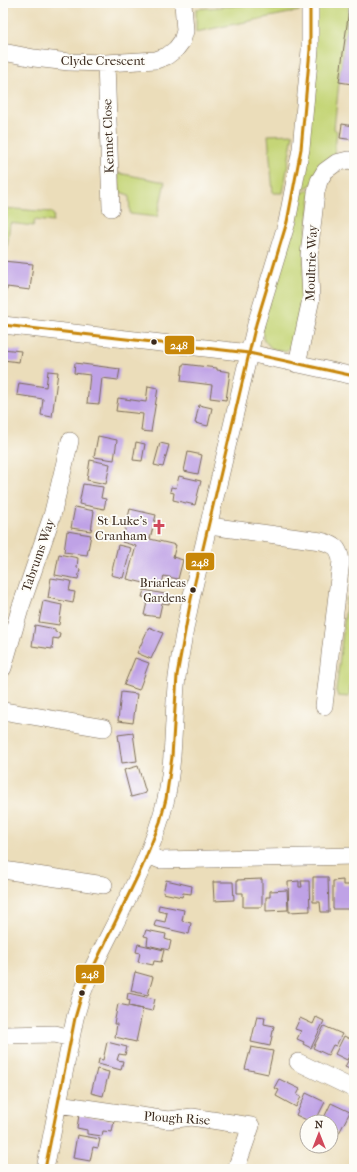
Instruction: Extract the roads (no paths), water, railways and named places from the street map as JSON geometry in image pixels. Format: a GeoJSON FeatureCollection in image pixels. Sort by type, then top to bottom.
{"type":"FeatureCollection","features":[{"type":"Feature","properties":{"kind":"street","name":"Clyde Crescent"},"geometry":{"type":"LineString","coordinates":[[3,52],[34,58],[69,62],[106,63],[156,60],[167,56],[176,49],[182,41],[185,31],[183,3]]}},
{"type":"Feature","properties":{"kind":"street"},"geometry":{"type":"LineString","coordinates":[[45,1169],[71,1038],[82,994],[90,974],[148,855],[158,828],[166,798],[171,767],[176,686],[183,640],[208,526],[256,324],[287,222],[301,149],[310,50],[310,3]]}},
{"type":"Feature","properties":{"kind":"street","name":"Kennet Close"},"geometry":{"type":"LineString","coordinates":[[106,63],[111,208]]}},
{"type":"Feature","properties":{"kind":"street","name":"Moultrie Way"},"geometry":{"type":"LineString","coordinates":[[298,364],[311,299],[309,255],[316,192],[319,181],[325,171],[336,163],[348,160],[354,161]]}},
{"type":"Feature","properties":{"kind":"street"},"geometry":{"type":"LineString","coordinates":[[3,325],[249,353],[354,376]]}},
{"type":"Feature","properties":{"kind":"street","name":"Tabrums Way"},"geometry":{"type":"LineString","coordinates":[[3,668],[20,609],[52,516],[70,442]]}},
{"type":"Feature","properties":{"kind":"street"},"geometry":{"type":"LineString","coordinates":[[208,526],[321,541],[333,544],[340,551],[342,561],[324,706]]}},
{"type":"Feature","properties":{"kind":"street"},"geometry":{"type":"LineString","coordinates":[[3,711],[104,728]]}},
{"type":"Feature","properties":{"kind":"street"},"geometry":{"type":"LineString","coordinates":[[148,855],[160,860],[354,856]]}},
{"type":"Feature","properties":{"kind":"street"},"geometry":{"type":"LineString","coordinates":[[3,870],[104,885]]}},
{"type":"Feature","properties":{"kind":"street"},"geometry":{"type":"LineString","coordinates":[[3,1035],[55,1034],[71,1038]]}},
{"type":"Feature","properties":{"kind":"street"},"geometry":{"type":"LineString","coordinates":[[298,1062],[354,1089]]}},
{"type":"Feature","properties":{"kind":"street","name":"Plough Rise"},"geometry":{"type":"LineString","coordinates":[[58,1104],[168,1120],[192,1117],[251,1126],[236,1169]]}},
{"type":"Feature","properties":{"kind":"place","name":"St Luke's Cranham"},"geometry":{"type":"Point","coordinates":[159,527]}},
{"type":"Feature","properties":{"kind":"place","name":"Briarleas Gardens"},"geometry":{"type":"Point","coordinates":[193,590]}}]}
